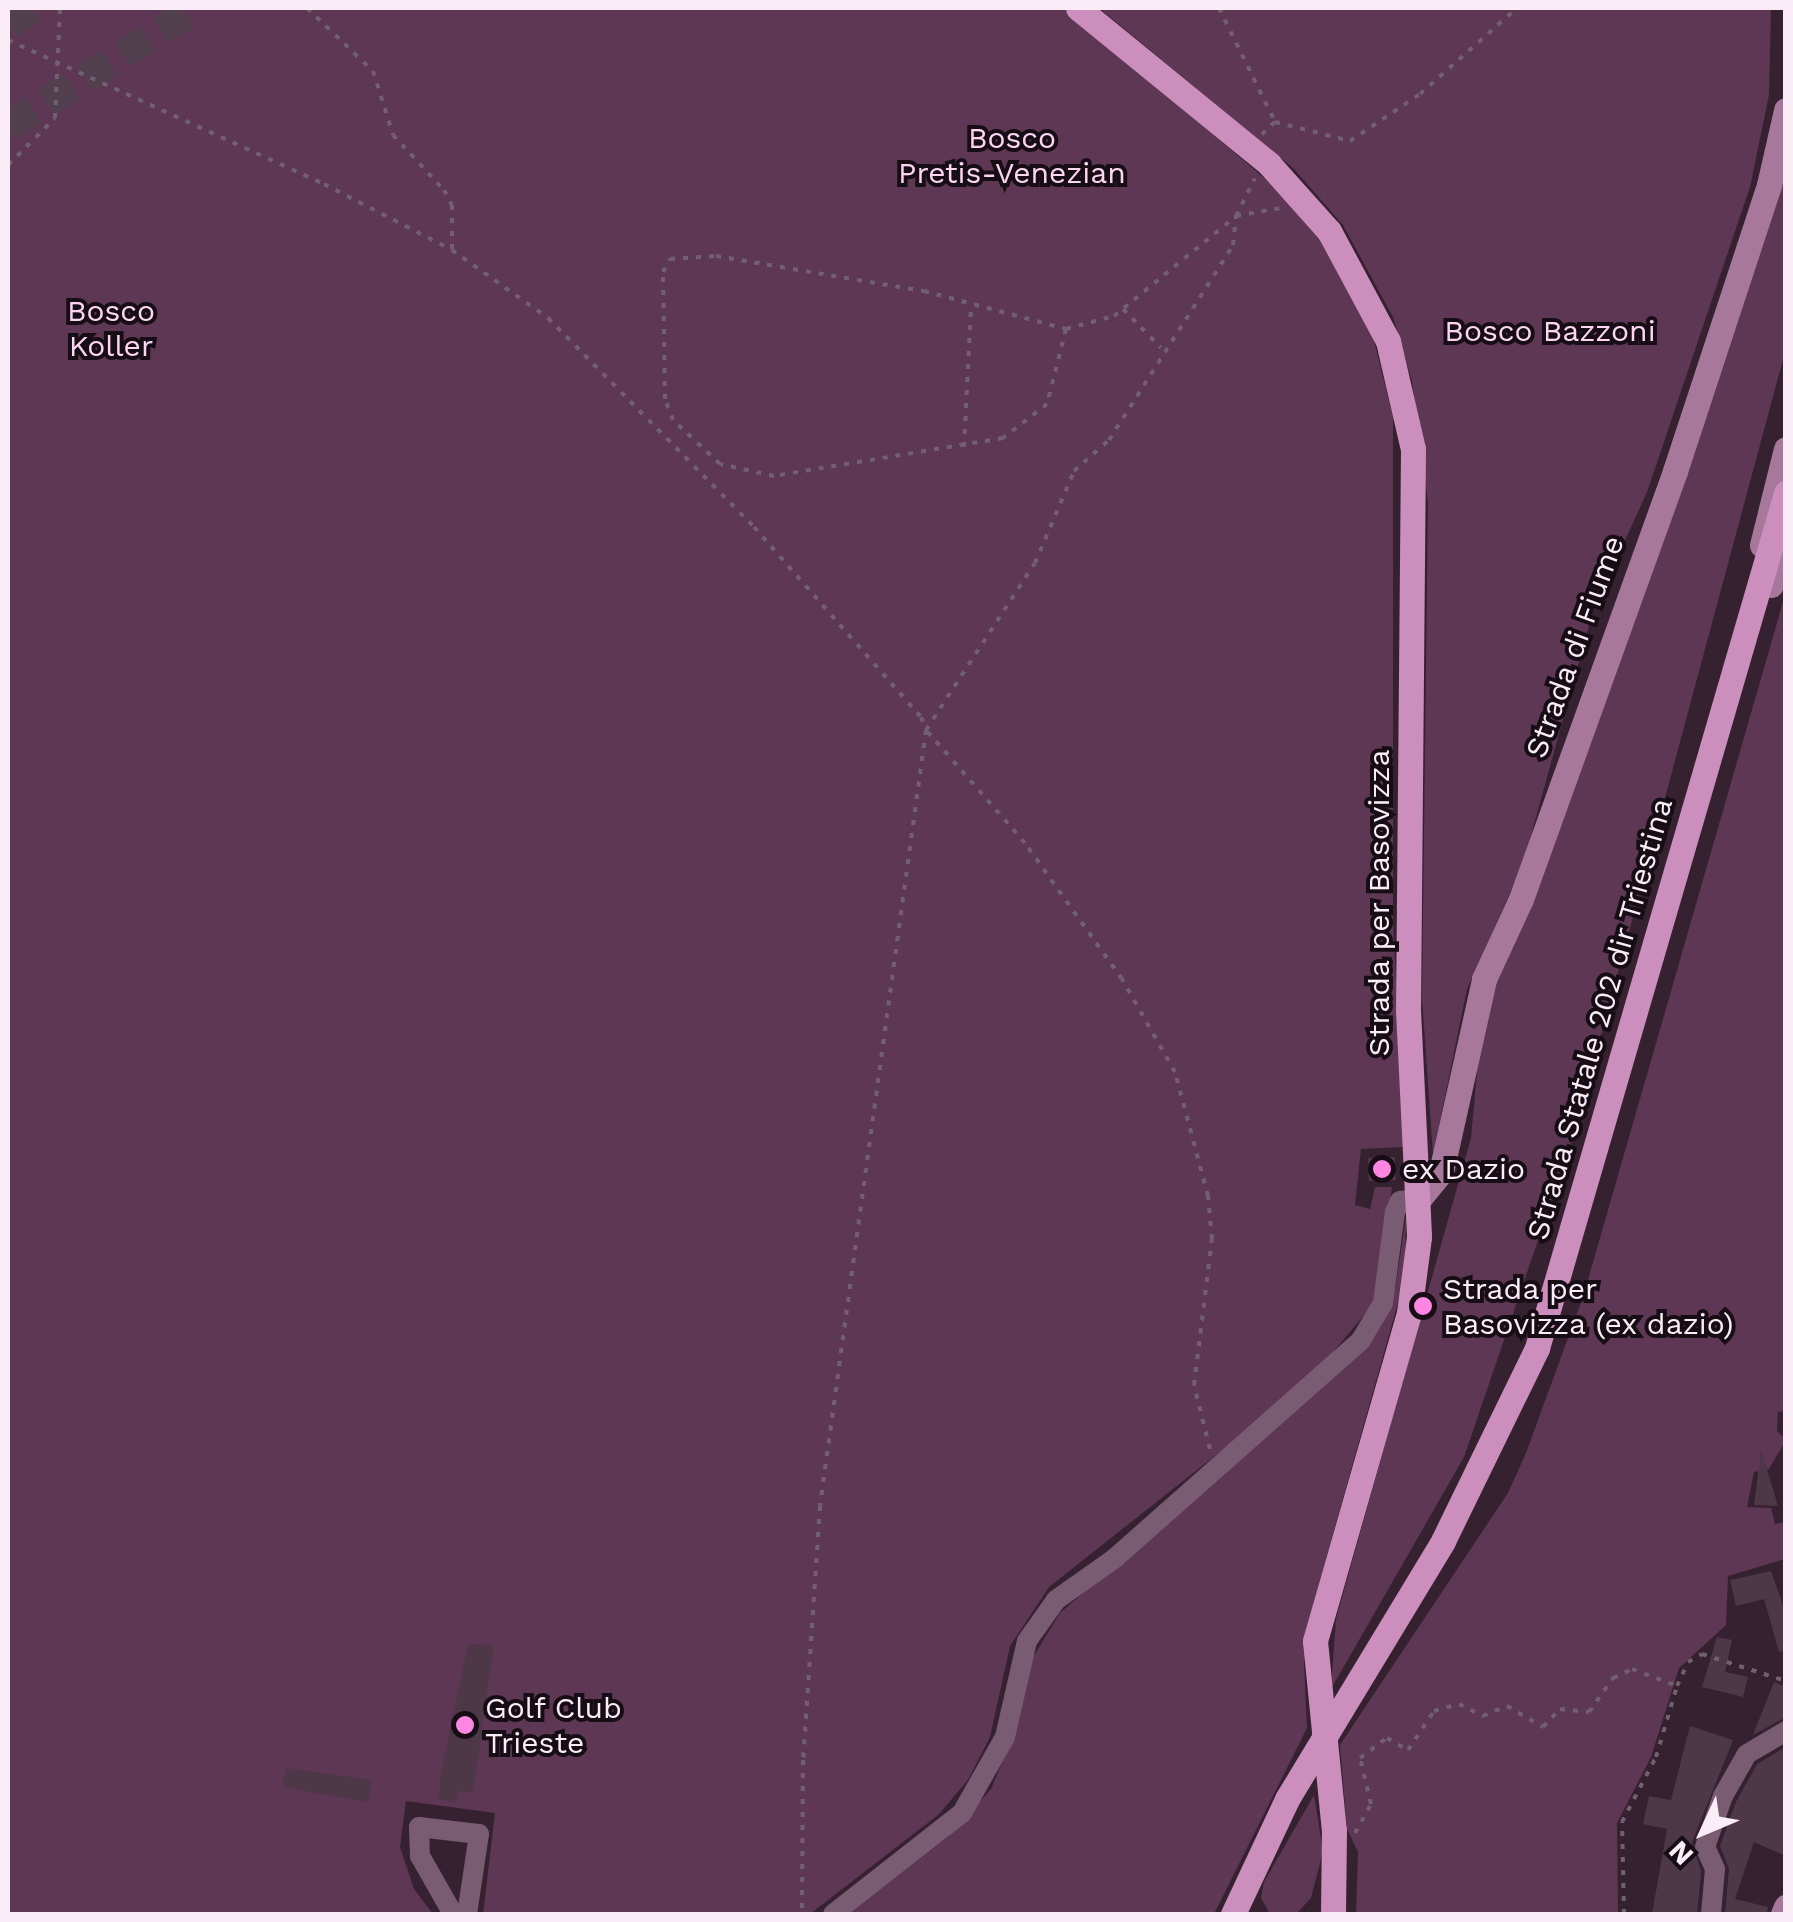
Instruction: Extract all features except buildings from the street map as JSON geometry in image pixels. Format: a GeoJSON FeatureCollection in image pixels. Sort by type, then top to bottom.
{"type":"FeatureCollection","features":[{"type":"Feature","properties":{"kind":"main road","name":"Strada per Basovizza"},"geometry":{"type":"LineString","coordinates":[[1078,8],[1269,164],[1310,207],[1378,317],[1413,450],[1408,1010],[1418,1199],[1409,1313],[1320,1617],[1315,1689],[1334,1838],[1333,1914]]}},
{"type":"Feature","properties":{"kind":"main road","name":"Strada Statale 202 dir Triestina"},"geometry":{"type":"LineString","coordinates":[[1233,1914],[1286,1799],[1443,1541],[1537,1348],[1786,493]]}},
{"type":"Feature","properties":{"kind":"street","name":"Strada di Fiume"},"geometry":{"type":"LineString","coordinates":[[1418,1199],[1441,1172],[1484,979],[1521,899],[1675,471],[1769,185],[1786,110]]}},
{"type":"Feature","properties":{"kind":"street"},"geometry":{"type":"LineString","coordinates":[[1756,586],[1786,448]]}},
{"type":"Feature","properties":{"kind":"street"},"geometry":{"type":"LineString","coordinates":[[1702,783],[1786,544]]}},
{"type":"Feature","properties":{"kind":"street"},"geometry":{"type":"LineString","coordinates":[[833,1914],[945,1830],[980,1787],[1005,1737],[1038,1620],[1361,1340],[1383,1303],[1394,1212],[1400,1201],[1418,1199]]}},
{"type":"Feature","properties":{"kind":"street"},"geometry":{"type":"LineString","coordinates":[[1711,1914],[1715,1868],[1705,1847],[1723,1796],[1747,1754],[1786,1731]]}},
{"type":"Feature","properties":{"kind":"street"},"geometry":{"type":"LineString","coordinates":[[453,1914],[420,1856],[419,1827],[479,1834],[467,1914]]}},
{"type":"Feature","properties":{"kind":"street"},"geometry":{"type":"LineString","coordinates":[[1783,1914],[1786,1907]]}},
{"type":"Feature","properties":{"kind":"path"},"geometry":{"type":"LineString","coordinates":[[8,165],[55,118],[60,8]]}},
{"type":"Feature","properties":{"kind":"path"},"geometry":{"type":"LineString","coordinates":[[307,8],[373,71],[393,135],[444,190],[452,205],[452,250]]}},
{"type":"Feature","properties":{"kind":"path"},"geometry":{"type":"LineString","coordinates":[[1219,8],[1274,122]]}},
{"type":"Feature","properties":{"kind":"path"},"geometry":{"type":"LineString","coordinates":[[1274,122],[1350,141],[1420,94],[1517,8]]}},
{"type":"Feature","properties":{"kind":"path"},"geometry":{"type":"LineString","coordinates":[[8,40],[452,250],[548,318],[754,527],[1026,844],[1122,979],[1176,1072],[1208,1196],[1212,1239],[1194,1385],[1216,1468]]}},
{"type":"Feature","properties":{"kind":"path"},"geometry":{"type":"LineString","coordinates":[[1248,147],[1274,122]]}},
{"type":"Feature","properties":{"kind":"path"},"geometry":{"type":"LineString","coordinates":[[1066,329],[1047,404],[1003,438],[964,447],[774,476],[720,464],[673,420],[665,399],[663,272],[670,258],[716,256],[924,291],[970,309],[1066,329],[1123,309],[1236,216],[1269,164]]}},
{"type":"Feature","properties":{"kind":"path"},"geometry":{"type":"LineString","coordinates":[[1236,216],[1310,207]]}},
{"type":"Feature","properties":{"kind":"path"},"geometry":{"type":"LineString","coordinates":[[802,1914],[803,1760],[820,1506],[926,730],[1035,563],[1074,472],[1108,440],[1161,348],[1233,245],[1236,216]]}},
{"type":"Feature","properties":{"kind":"path"},"geometry":{"type":"LineString","coordinates":[[964,447],[970,309]]}},
{"type":"Feature","properties":{"kind":"path"},"geometry":{"type":"LineString","coordinates":[[1123,309],[1161,348]]}},
{"type":"Feature","properties":{"kind":"path"},"geometry":{"type":"LineString","coordinates":[[1624,1914],[1622,1822],[1656,1757],[1676,1686],[1688,1662],[1702,1654],[1786,1682]]}},
{"type":"Feature","properties":{"kind":"path"},"geometry":{"type":"LineString","coordinates":[[1334,1838],[1366,1822],[1365,1752],[1392,1738],[1408,1750],[1434,1710],[1459,1704],[1484,1716],[1507,1706],[1544,1726],[1560,1709],[1589,1712],[1613,1678],[1632,1668],[1676,1686]]}},
{"type":"Feature","properties":{"kind":"green space"},"geometry":{"type":"Polygon","coordinates":[[[8,8],[1066,8],[1271,184],[1333,253],[1370,325],[1393,417],[1393,921],[1404,1147],[1361,1149],[1355,1205],[1370,1209],[1375,1187],[1392,1187],[1376,1301],[1307,1383],[1049,1587],[1010,1646],[990,1737],[968,1780],[938,1815],[810,1914],[483,1914],[495,1813],[406,1801],[400,1847],[414,1889],[433,1914],[8,1914],[8,8]]]}},
{"type":"Feature","properties":{"kind":"green space","name":"Bosco Bazzoni"},"geometry":{"type":"Polygon","coordinates":[[[1099,8],[1771,8],[1769,95],[1750,187],[1647,492],[1593,611],[1523,864],[1467,989],[1433,1155],[1422,998],[1428,503],[1412,381],[1393,317],[1343,225],[1294,169],[1099,8]]]}},
{"type":"Feature","properties":{"kind":"green space"},"geometry":{"type":"Polygon","coordinates":[[[1785,173],[1785,352],[1575,1132],[1464,1457],[1331,1689],[1336,1619],[1471,1138],[1482,1018],[1785,173]]]}},
{"type":"Feature","properties":{"kind":"green space"},"geometry":{"type":"Polygon","coordinates":[[[1785,595],[1786,1411],[1778,1412],[1777,1431],[1786,1440],[1769,1469],[1754,1472],[1747,1507],[1771,1508],[1775,1524],[1785,1522],[1785,1559],[1728,1576],[1726,1625],[1679,1668],[1651,1757],[1617,1823],[1618,1914],[1356,1914],[1358,1852],[1347,1829],[1340,1745],[1508,1493],[1526,1453],[1583,1297],[1785,595]]]}},
{"type":"Feature","properties":{"kind":"green space"},"geometry":{"type":"Polygon","coordinates":[[[1406,1216],[1405,1278],[1313,1605],[1304,1662],[1307,1728],[1214,1914],[849,1914],[948,1837],[991,1789],[1011,1741],[1027,1667],[1060,1613],[1368,1346],[1395,1290],[1406,1216]]]}},
{"type":"Feature","properties":{"kind":"green space"},"geometry":{"type":"Polygon","coordinates":[[[1314,1795],[1323,1851],[1311,1898],[1296,1914],[1270,1914],[1261,1898],[1264,1882],[1314,1795]]]}},
{"type":"Feature","properties":{"kind":"tunnel"},"geometry":{"type":"LineString","coordinates":[[8,25],[33,8]]}},
{"type":"Feature","properties":{"kind":"tunnel"},"geometry":{"type":"LineString","coordinates":[[8,126],[197,8]]}},
{"type":"Feature","properties":{"kind":"place","name":"ex Dazio"},"geometry":{"type":"Point","coordinates":[1382,1169]}},
{"type":"Feature","properties":{"kind":"place","name":"Strada per Basovizza (ex dazio)"},"geometry":{"type":"Point","coordinates":[1423,1306]}},
{"type":"Feature","properties":{"kind":"place","name":"Golf Club Trieste"},"geometry":{"type":"Point","coordinates":[465,1725]}},
{"type":"Feature","properties":{"kind":"park label","name":"Bosco Pretis-Venezian"},"geometry":{"type":"Point","coordinates":[1012,155]}},
{"type":"Feature","properties":{"kind":"park label","name":"Bosco Koller"},"geometry":{"type":"Point","coordinates":[111,328]}}]}
